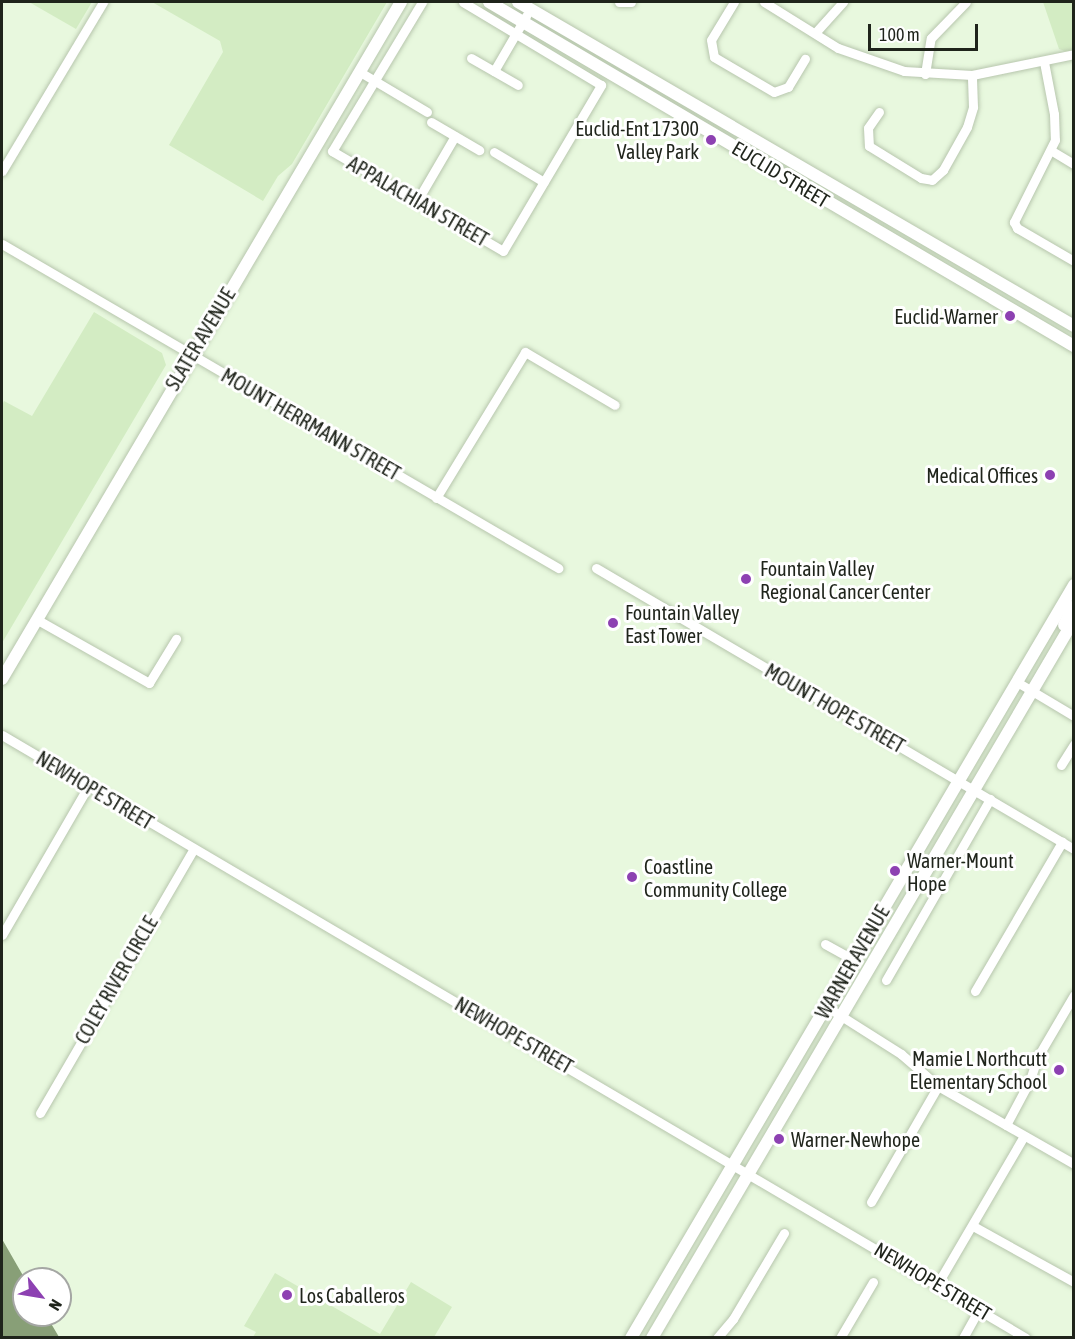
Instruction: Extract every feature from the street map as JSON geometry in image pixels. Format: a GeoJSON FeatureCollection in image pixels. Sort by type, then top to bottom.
{"type":"FeatureCollection","features":[{"type":"Feature","properties":{"kind":"main road","name":"SLATER AVENUE"},"geometry":{"type":"LineString","coordinates":[[2,679],[190,354],[401,2]]}},
{"type":"Feature","properties":{"kind":"main road","name":"EUCLID STREET"},"geometry":{"type":"LineString","coordinates":[[489,2],[1074,346]]}},
{"type":"Feature","properties":{"kind":"main road","name":"EUCLID STREET"},"geometry":{"type":"LineString","coordinates":[[518,2],[1074,326]]}},
{"type":"Feature","properties":{"kind":"main road","name":"WARNER AVENUE"},"geometry":{"type":"LineString","coordinates":[[631,1338],[1073,587]]}},
{"type":"Feature","properties":{"kind":"main road"},"geometry":{"type":"LineString","coordinates":[[1064,636],[1065,622],[1074,606]]}},
{"type":"Feature","properties":{"kind":"main road","name":"WARNER AVENUE"},"geometry":{"type":"LineString","coordinates":[[652,1338],[1074,620]]}},
{"type":"Feature","properties":{"kind":"street"},"geometry":{"type":"LineString","coordinates":[[2,171],[103,2]]}},
{"type":"Feature","properties":{"kind":"street"},"geometry":{"type":"LineString","coordinates":[[374,81],[422,2]]}},
{"type":"Feature","properties":{"kind":"street"},"geometry":{"type":"LineString","coordinates":[[463,2],[601,85],[543,182],[494,152]]}},
{"type":"Feature","properties":{"kind":"street"},"geometry":{"type":"LineString","coordinates":[[619,2],[631,2]]}},
{"type":"Feature","properties":{"kind":"street"},"geometry":{"type":"LineString","coordinates":[[734,2],[711,40],[710,51],[774,92],[788,87],[805,59]]}},
{"type":"Feature","properties":{"kind":"street"},"geometry":{"type":"LineString","coordinates":[[764,2],[865,60],[926,74],[972,75],[1074,54]]}},
{"type":"Feature","properties":{"kind":"street"},"geometry":{"type":"LineString","coordinates":[[815,33],[843,2]]}},
{"type":"Feature","properties":{"kind":"street"},"geometry":{"type":"LineString","coordinates":[[926,74],[931,38],[966,2]]}},
{"type":"Feature","properties":{"kind":"street"},"geometry":{"type":"LineString","coordinates":[[494,71],[531,9]]}},
{"type":"Feature","properties":{"kind":"street"},"geometry":{"type":"LineString","coordinates":[[471,57],[518,86]]}},
{"type":"Feature","properties":{"kind":"street"},"geometry":{"type":"LineString","coordinates":[[1044,62],[1054,114],[1052,151],[1014,222],[1017,228],[1074,261]]}},
{"type":"Feature","properties":{"kind":"street"},"geometry":{"type":"LineString","coordinates":[[624,81],[631,68]]}},
{"type":"Feature","properties":{"kind":"street"},"geometry":{"type":"LineString","coordinates":[[360,72],[427,112]]}},
{"type":"Feature","properties":{"kind":"street"},"geometry":{"type":"LineString","coordinates":[[879,112],[868,128],[869,146],[921,178],[932,180],[943,170],[967,127],[973,107],[972,75]]}},
{"type":"Feature","properties":{"kind":"street","name":"APPALACHIAN STREET"},"geometry":{"type":"LineString","coordinates":[[374,81],[332,151],[503,251],[543,182]]}},
{"type":"Feature","properties":{"kind":"street"},"geometry":{"type":"LineString","coordinates":[[431,122],[479,150]]}},
{"type":"Feature","properties":{"kind":"street"},"geometry":{"type":"LineString","coordinates":[[417,201],[455,136]]}},
{"type":"Feature","properties":{"kind":"street"},"geometry":{"type":"LineString","coordinates":[[1052,151],[1074,164]]}},
{"type":"Feature","properties":{"kind":"street","name":"MOUNT HERRMANN STREET"},"geometry":{"type":"LineString","coordinates":[[2,244],[558,568]]}},
{"type":"Feature","properties":{"kind":"street"},"geometry":{"type":"LineString","coordinates":[[436,498],[525,352],[615,405]]}},
{"type":"Feature","properties":{"kind":"street","name":"MOUNT HOPE STREET"},"geometry":{"type":"LineString","coordinates":[[596,568],[1074,849]]}},
{"type":"Feature","properties":{"kind":"street"},"geometry":{"type":"LineString","coordinates":[[36,619],[149,683],[176,639]]}},
{"type":"Feature","properties":{"kind":"street"},"geometry":{"type":"LineString","coordinates":[[1017,682],[1074,716]]}},
{"type":"Feature","properties":{"kind":"street","name":"NEWHOPE STREET"},"geometry":{"type":"LineString","coordinates":[[2,735],[750,1172],[1026,1338]]}},
{"type":"Feature","properties":{"kind":"street"},"geometry":{"type":"LineString","coordinates":[[1061,765],[1074,744]]}},
{"type":"Feature","properties":{"kind":"street"},"geometry":{"type":"LineString","coordinates":[[2,935],[89,785]]}},
{"type":"Feature","properties":{"kind":"street","name":"WARNER AVENUE"},"geometry":{"type":"LineString","coordinates":[[886,980],[990,799]]}},
{"type":"Feature","properties":{"kind":"street"},"geometry":{"type":"LineString","coordinates":[[975,991],[1062,842]]}},
{"type":"Feature","properties":{"kind":"street","name":"COLEY RIVER CIRCLE"},"geometry":{"type":"LineString","coordinates":[[40,1113],[194,848]]}},
{"type":"Feature","properties":{"kind":"street"},"geometry":{"type":"LineString","coordinates":[[825,944],[854,960]]}},
{"type":"Feature","properties":{"kind":"street"},"geometry":{"type":"LineString","coordinates":[[1006,1125],[1030,1080],[1036,1058],[1074,995]]}},
{"type":"Feature","properties":{"kind":"street"},"geometry":{"type":"LineString","coordinates":[[826,1007],[901,1054],[938,1086],[1074,1164]]}},
{"type":"Feature","properties":{"kind":"street"},"geometry":{"type":"LineString","coordinates":[[871,1202],[938,1086]]}},
{"type":"Feature","properties":{"kind":"street"},"geometry":{"type":"LineString","coordinates":[[938,1283],[1024,1136]]}},
{"type":"Feature","properties":{"kind":"street"},"geometry":{"type":"LineString","coordinates":[[973,1226],[1074,1282]]}},
{"type":"Feature","properties":{"kind":"street"},"geometry":{"type":"LineString","coordinates":[[717,1338],[733,1320],[784,1233]]}},
{"type":"Feature","properties":{"kind":"street"},"geometry":{"type":"LineString","coordinates":[[840,1338],[873,1282]]}},
{"type":"Feature","properties":{"kind":"street"},"geometry":{"type":"LineString","coordinates":[[963,1338],[979,1309]]}},
{"type":"Feature","properties":{"kind":"shaded area"},"geometry":{"type":"Polygon","coordinates":[[[29,2],[92,2],[76,29],[29,2]]]}},
{"type":"Feature","properties":{"kind":"shaded area"},"geometry":{"type":"Polygon","coordinates":[[[152,2],[387,2],[292,164],[278,176],[263,201],[169,145],[223,52],[220,41],[152,2]]]}},
{"type":"Feature","properties":{"kind":"shaded area"},"geometry":{"type":"Polygon","coordinates":[[[1043,2],[1073,2],[1073,54],[1059,49],[1043,2]]]}},
{"type":"Feature","properties":{"kind":"shaded area"},"geometry":{"type":"Polygon","coordinates":[[[94,312],[162,353],[166,365],[2,643],[2,405],[4,401],[32,416],[94,312]]]}},
{"type":"Feature","properties":{"kind":"shaded area"},"geometry":{"type":"Polygon","coordinates":[[[2,1239],[18,1267],[12,1267],[12,1327],[53,1327],[59,1337],[2,1337],[2,1239]]]}},
{"type":"Feature","properties":{"kind":"shaded area","name":"Los Caballeros"},"geometry":{"type":"Polygon","coordinates":[[[275,1273],[380,1334],[411,1282],[452,1307],[434,1337],[253,1337],[256,1332],[244,1326],[275,1273]]]}},
{"type":"Feature","properties":{"kind":"place","name":"Euclid-Ent 17300 Valley Park"},"geometry":{"type":"Point","coordinates":[711,140]}},
{"type":"Feature","properties":{"kind":"place","name":"Euclid-Warner"},"geometry":{"type":"Point","coordinates":[1010,316]}},
{"type":"Feature","properties":{"kind":"place","name":"Medical Offices"},"geometry":{"type":"Point","coordinates":[1050,475]}},
{"type":"Feature","properties":{"kind":"place","name":"Fountain Valley Regional Cancer Center"},"geometry":{"type":"Point","coordinates":[746,579]}},
{"type":"Feature","properties":{"kind":"place","name":"Fountain Valley East Tower"},"geometry":{"type":"Point","coordinates":[613,623]}},
{"type":"Feature","properties":{"kind":"place","name":"Warner-Mount Hope"},"geometry":{"type":"Point","coordinates":[895,871]}},
{"type":"Feature","properties":{"kind":"place","name":"Coastline Community College"},"geometry":{"type":"Point","coordinates":[632,877]}},
{"type":"Feature","properties":{"kind":"place","name":"Mamie L Northcutt Elementary School"},"geometry":{"type":"Point","coordinates":[1059,1070]}},
{"type":"Feature","properties":{"kind":"place","name":"Warner-Newhope"},"geometry":{"type":"Point","coordinates":[779,1139]}},
{"type":"Feature","properties":{"kind":"place","name":"Los Caballeros"},"geometry":{"type":"Point","coordinates":[287,1295]}}]}
